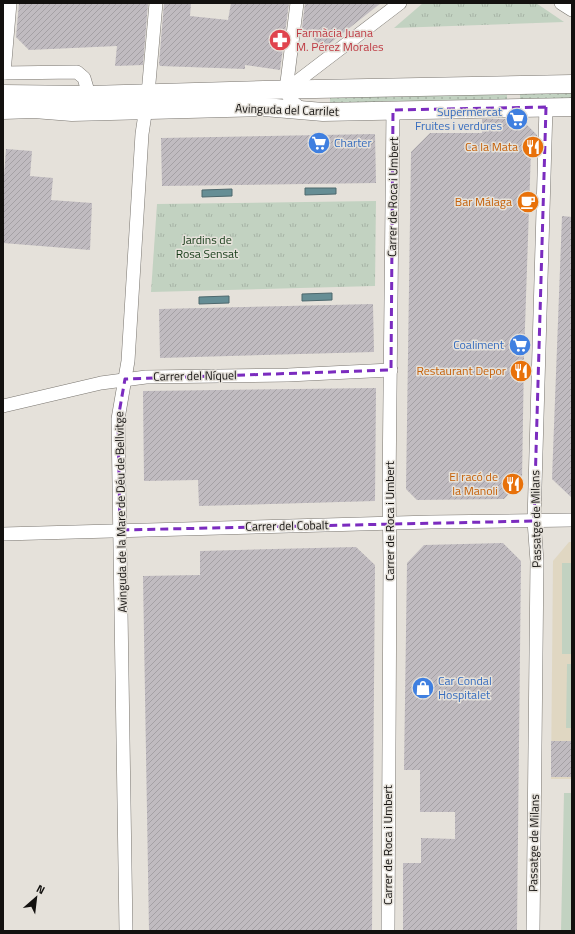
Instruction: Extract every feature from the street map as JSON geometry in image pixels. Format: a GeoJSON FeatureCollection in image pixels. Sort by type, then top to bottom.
{"type":"FeatureCollection","features":[{"type":"Feature","properties":{"kind":"main road","name":"Avinguda del Carrilet"},"geometry":{"type":"LineString","coordinates":[[3,110],[72,112],[147,102],[286,90],[572,84]]}},
{"type":"Feature","properties":{"kind":"main road","name":"Avinguda del Carrilet"},"geometry":{"type":"LineString","coordinates":[[3,94],[89,95],[147,102],[264,107],[323,112],[572,107]]}},
{"type":"Feature","properties":{"kind":"street"},"geometry":{"type":"LineString","coordinates":[[10,3],[4,73],[77,72],[84,78],[89,95]]}},
{"type":"Feature","properties":{"kind":"street","name":"Avinguda de la Mare de Déu de Bellvitge"},"geometry":{"type":"LineString","coordinates":[[126,931],[118,419],[128,361],[142,134],[147,102],[156,3]]}},
{"type":"Feature","properties":{"kind":"street"},"geometry":{"type":"LineString","coordinates":[[297,3],[286,90],[291,101],[303,110]]}},
{"type":"Feature","properties":{"kind":"street"},"geometry":{"type":"LineString","coordinates":[[286,90],[400,3]]}},
{"type":"Feature","properties":{"kind":"street"},"geometry":{"type":"LineString","coordinates":[[561,3],[572,10]]}},
{"type":"Feature","properties":{"kind":"street","name":"Passatge de Milans"},"geometry":{"type":"LineString","coordinates":[[533,931],[537,561],[534,521],[546,107]]}},
{"type":"Feature","properties":{"kind":"street","name":"Carrer de Roca i Umbert"},"geometry":{"type":"LineString","coordinates":[[388,931],[394,110]]}},
{"type":"Feature","properties":{"kind":"street","name":"Carrer del Níquel"},"geometry":{"type":"LineString","coordinates":[[3,406],[125,379],[391,370]]}},
{"type":"Feature","properties":{"kind":"street","name":"Carrer del Cobalt"},"geometry":{"type":"LineString","coordinates":[[3,534],[390,523],[572,520]]}},
{"type":"Feature","properties":{"kind":"highlighted area"},"geometry":{"type":"Polygon","coordinates":[[[546,107],[534,521],[120,530],[118,419],[125,379],[391,370],[393,110],[546,107]]]}},
{"type":"Feature","properties":{"kind":"shaded area"},"geometry":{"type":"Polygon","coordinates":[[[569,542],[572,542],[572,779],[551,779],[553,561],[569,542]]]}},
{"type":"Feature","properties":{"kind":"green space"},"geometry":{"type":"Polygon","coordinates":[[[423,3],[536,3],[564,22],[394,28],[423,3]]]}},
{"type":"Feature","properties":{"kind":"green space"},"geometry":{"type":"Polygon","coordinates":[[[507,93],[507,99],[330,103],[330,97],[507,93]]]}},
{"type":"Feature","properties":{"kind":"green space"},"geometry":{"type":"Polygon","coordinates":[[[572,93],[572,98],[520,99],[520,94],[572,93]]]}},
{"type":"Feature","properties":{"kind":"green space","name":"Jardins de Rosa Sensat"},"geometry":{"type":"Polygon","coordinates":[[[376,201],[375,286],[151,292],[157,204],[376,201]]]}},
{"type":"Feature","properties":{"kind":"green space"},"geometry":{"type":"Polygon","coordinates":[[[562,563],[572,563],[572,654],[562,654],[562,563]]]}},
{"type":"Feature","properties":{"kind":"green space"},"geometry":{"type":"Polygon","coordinates":[[[567,664],[572,664],[572,728],[566,728],[567,664]]]}},
{"type":"Feature","properties":{"kind":"green space"},"geometry":{"type":"Polygon","coordinates":[[[564,793],[572,793],[572,931],[561,931],[564,793]]]}},
{"type":"Feature","properties":{"kind":"water"},"geometry":{"type":"Polygon","coordinates":[[[305,188],[336,188],[336,194],[305,195],[305,188]]]}},
{"type":"Feature","properties":{"kind":"water"},"geometry":{"type":"Polygon","coordinates":[[[232,189],[232,196],[202,197],[202,190],[232,189]]]}},
{"type":"Feature","properties":{"kind":"water"},"geometry":{"type":"Polygon","coordinates":[[[332,293],[332,300],[302,301],[302,294],[332,293]]]}},
{"type":"Feature","properties":{"kind":"water"},"geometry":{"type":"Polygon","coordinates":[[[229,296],[229,303],[199,304],[199,297],[229,296]]]}},
{"type":"Feature","properties":{"kind":"building"},"geometry":{"type":"Polygon","coordinates":[[[19,3],[148,3],[143,65],[115,66],[117,46],[29,50],[16,37],[19,3]]]}},
{"type":"Feature","properties":{"kind":"building"},"geometry":{"type":"Polygon","coordinates":[[[164,3],[191,3],[190,16],[228,20],[231,3],[289,3],[280,70],[245,65],[245,69],[160,66],[164,3]]]}},
{"type":"Feature","properties":{"kind":"building"},"geometry":{"type":"Polygon","coordinates":[[[305,3],[381,3],[329,44],[319,44],[302,28],[305,3]]]}},
{"type":"Feature","properties":{"kind":"building"},"geometry":{"type":"Polygon","coordinates":[[[482,119],[521,119],[537,135],[537,150],[531,150],[524,356],[522,480],[504,499],[417,500],[406,489],[411,152],[430,133],[482,133],[482,119]]]}},
{"type":"Feature","properties":{"kind":"building"},"geometry":{"type":"Polygon","coordinates":[[[375,134],[376,183],[162,186],[161,138],[375,134]]]}},
{"type":"Feature","properties":{"kind":"building"},"geometry":{"type":"Polygon","coordinates":[[[6,149],[32,151],[30,176],[53,178],[51,200],[92,203],[90,250],[3,243],[3,189],[6,149]]]}},
{"type":"Feature","properties":{"kind":"building"},"geometry":{"type":"Polygon","coordinates":[[[562,216],[572,217],[572,498],[552,479],[562,216]]]}},
{"type":"Feature","properties":{"kind":"building"},"geometry":{"type":"Polygon","coordinates":[[[373,304],[374,352],[160,358],[159,309],[373,304]]]}},
{"type":"Feature","properties":{"kind":"building"},"geometry":{"type":"Polygon","coordinates":[[[376,388],[375,501],[199,506],[198,480],[144,481],[143,391],[376,388]]]}},
{"type":"Feature","properties":{"kind":"building"},"geometry":{"type":"Polygon","coordinates":[[[503,543],[521,561],[517,931],[403,931],[403,863],[421,863],[421,838],[455,839],[455,812],[420,812],[420,770],[404,770],[407,563],[424,545],[503,543]]]}},
{"type":"Feature","properties":{"kind":"building"},"geometry":{"type":"Polygon","coordinates":[[[356,547],[375,565],[372,931],[149,931],[143,576],[200,575],[200,551],[356,547]]]}},
{"type":"Feature","properties":{"kind":"building"},"geometry":{"type":"Polygon","coordinates":[[[551,741],[572,741],[572,777],[551,777],[551,741]]]}},
{"type":"Feature","properties":{"kind":"place","name":"Farmàcia Juana M. Pérez Morales"},"geometry":{"type":"Point","coordinates":[280,40]}},
{"type":"Feature","properties":{"kind":"place","name":"Supermercat Fruites i verdures"},"geometry":{"type":"Point","coordinates":[517,119]}},
{"type":"Feature","properties":{"kind":"place","name":"Charter"},"geometry":{"type":"Point","coordinates":[319,143]}},
{"type":"Feature","properties":{"kind":"place","name":"Ca la Mata"},"geometry":{"type":"Point","coordinates":[533,147]}},
{"type":"Feature","properties":{"kind":"place","name":"Bar Málaga"},"geometry":{"type":"Point","coordinates":[528,202]}},
{"type":"Feature","properties":{"kind":"place","name":"Coaliment"},"geometry":{"type":"Point","coordinates":[520,345]}},
{"type":"Feature","properties":{"kind":"place","name":"Restaurant Depor"},"geometry":{"type":"Point","coordinates":[521,371]}},
{"type":"Feature","properties":{"kind":"place","name":"El racó de la Manoli"},"geometry":{"type":"Point","coordinates":[513,484]}},
{"type":"Feature","properties":{"kind":"place","name":"Car Condal Hospitalet"},"geometry":{"type":"Point","coordinates":[423,688]}}]}
